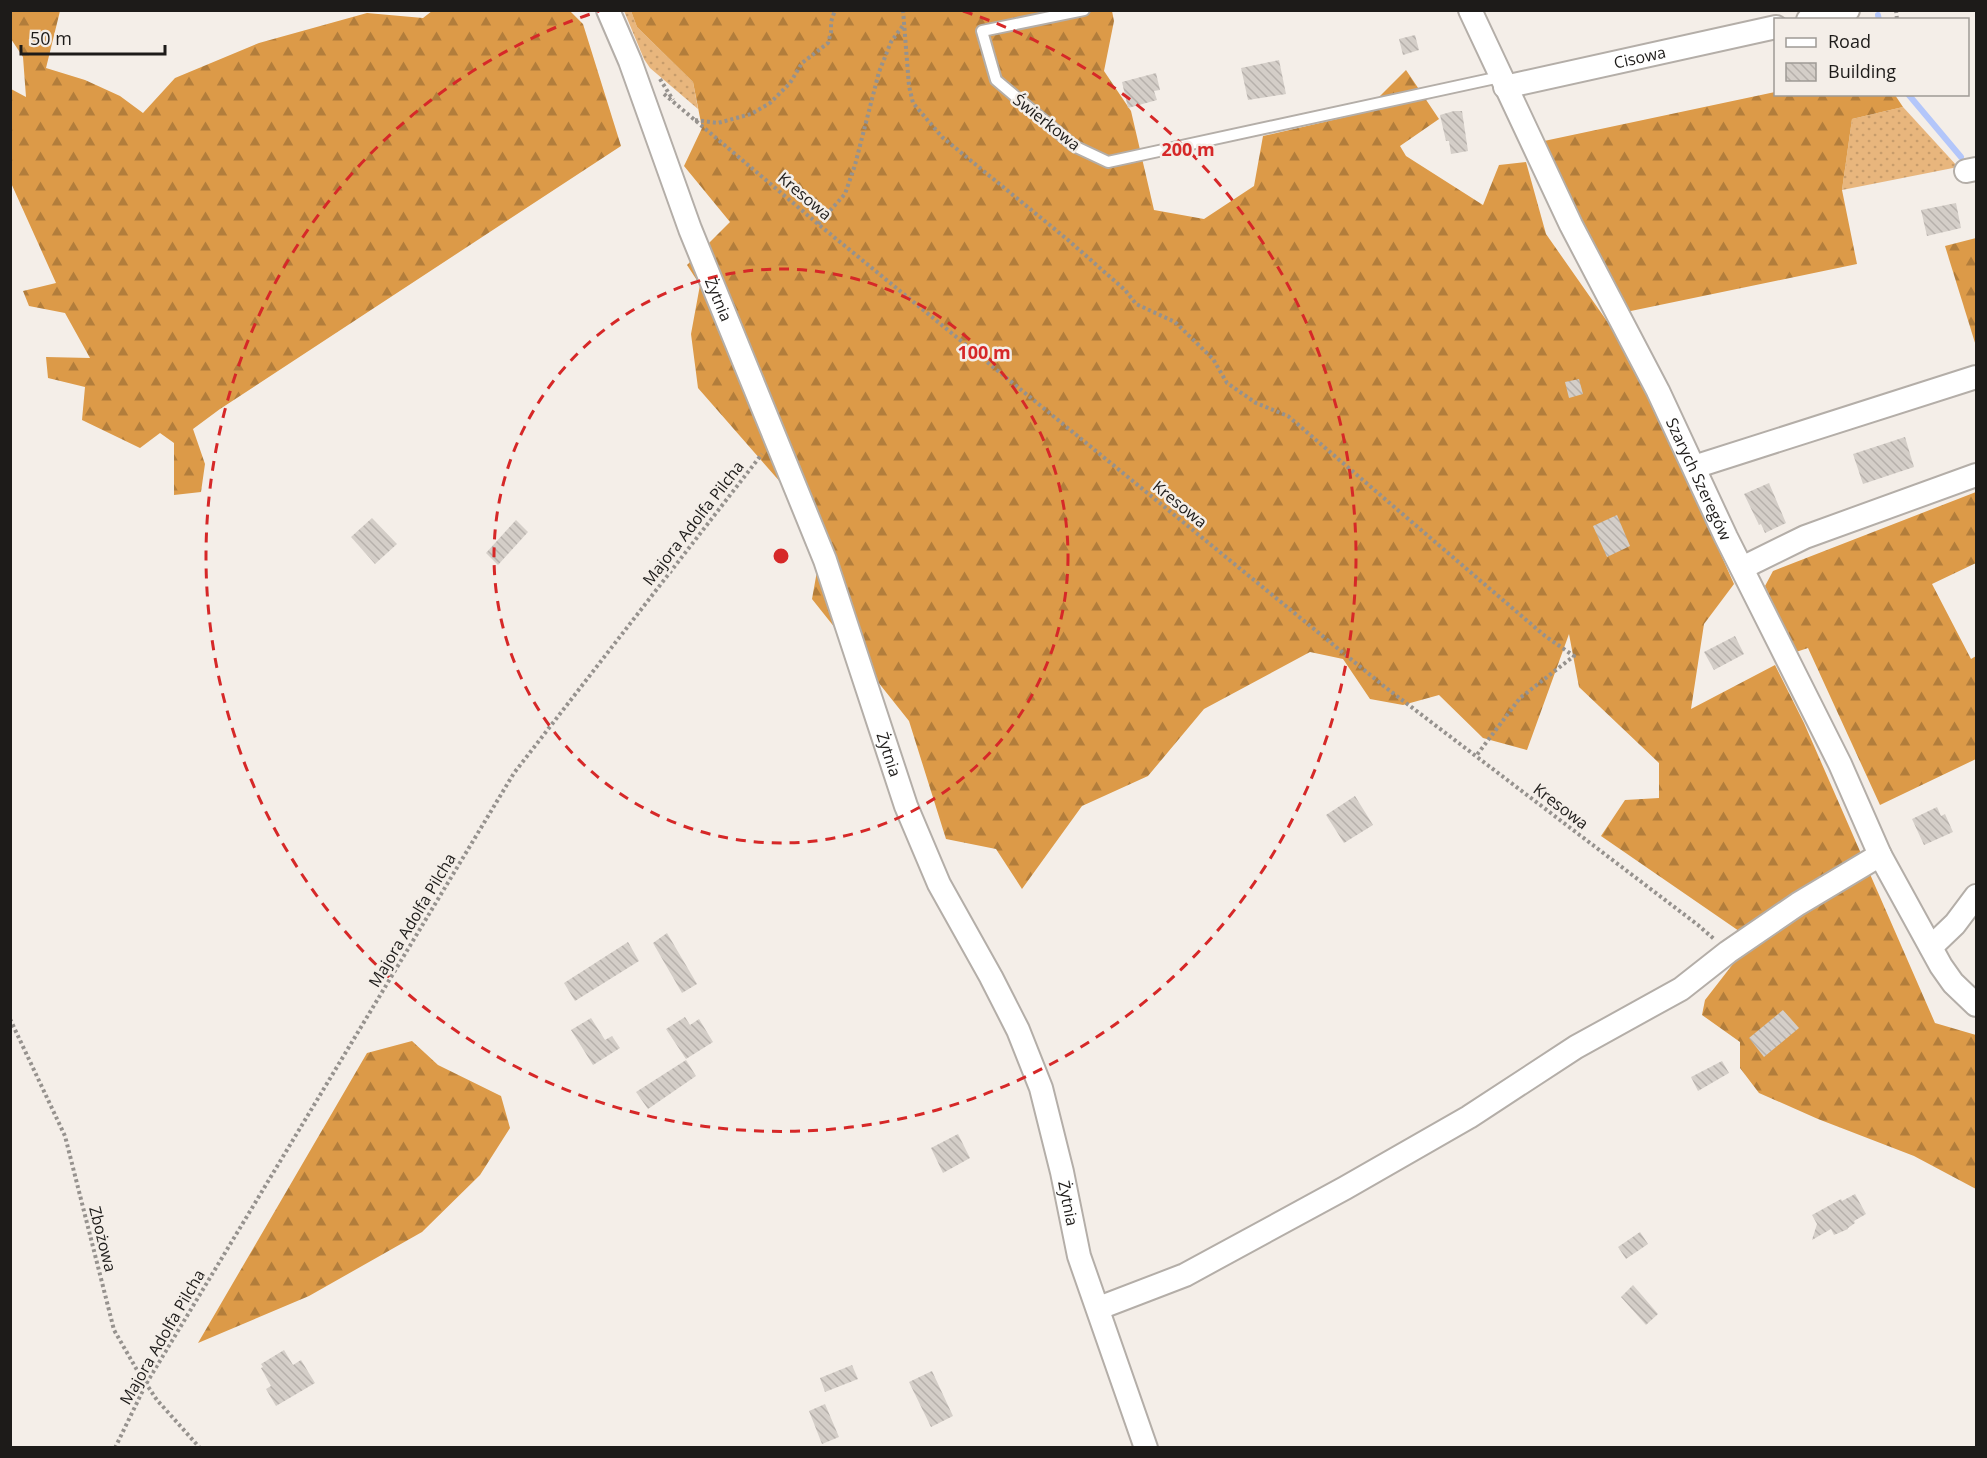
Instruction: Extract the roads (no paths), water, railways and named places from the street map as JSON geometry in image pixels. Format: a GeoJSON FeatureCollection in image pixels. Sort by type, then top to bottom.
{"type":"FeatureCollection","features":[{"type":"Feature","properties":{"kind":"street","name":"Żytnia"},"geometry":{"type":"LineString","coordinates":[[608,10],[630,61],[690,229],[825,560],[906,806],[939,884],[1012,1019],[1041,1088],[1062,1172],[1079,1256],[1146,1448]]}},
{"type":"Feature","properties":{"kind":"street","name":"Szarych Szeregów"},"geometry":{"type":"LineString","coordinates":[[1470,10],[1502,82],[1572,225],[1658,391],[1742,568],[1840,764],[1880,855],[1953,983],[1977,1005]]}},
{"type":"Feature","properties":{"kind":"street"},"geometry":{"type":"LineString","coordinates":[[1816,18],[1848,10]]}},
{"type":"Feature","properties":{"kind":"street","name":"Cisowa"},"geometry":{"type":"LineString","coordinates":[[1502,82],[1774,27]]}},
{"type":"Feature","properties":{"kind":"street"},"geometry":{"type":"LineString","coordinates":[[1694,467],[1977,377]]}},
{"type":"Feature","properties":{"kind":"street"},"geometry":{"type":"LineString","coordinates":[[1742,568],[1805,537],[1977,475]]}},
{"type":"Feature","properties":{"kind":"street"},"geometry":{"type":"LineString","coordinates":[[1099,1308],[1185,1275],[1469,1117],[1576,1047],[1681,989],[1728,952],[1798,904],[1880,855]]}},
{"type":"Feature","properties":{"kind":"street"},"geometry":{"type":"LineString","coordinates":[[1931,947],[1955,924],[1977,896]]}},
{"type":"Feature","properties":{"kind":"lane","name":"Świerkowa"},"geometry":{"type":"LineString","coordinates":[[1084,10],[982,31],[996,80],[1074,147],[1108,162],[1502,82]]}},
{"type":"Feature","properties":{"kind":"waterway"},"geometry":{"type":"LineString","coordinates":[[1910,96],[1961,157]]}}]}
